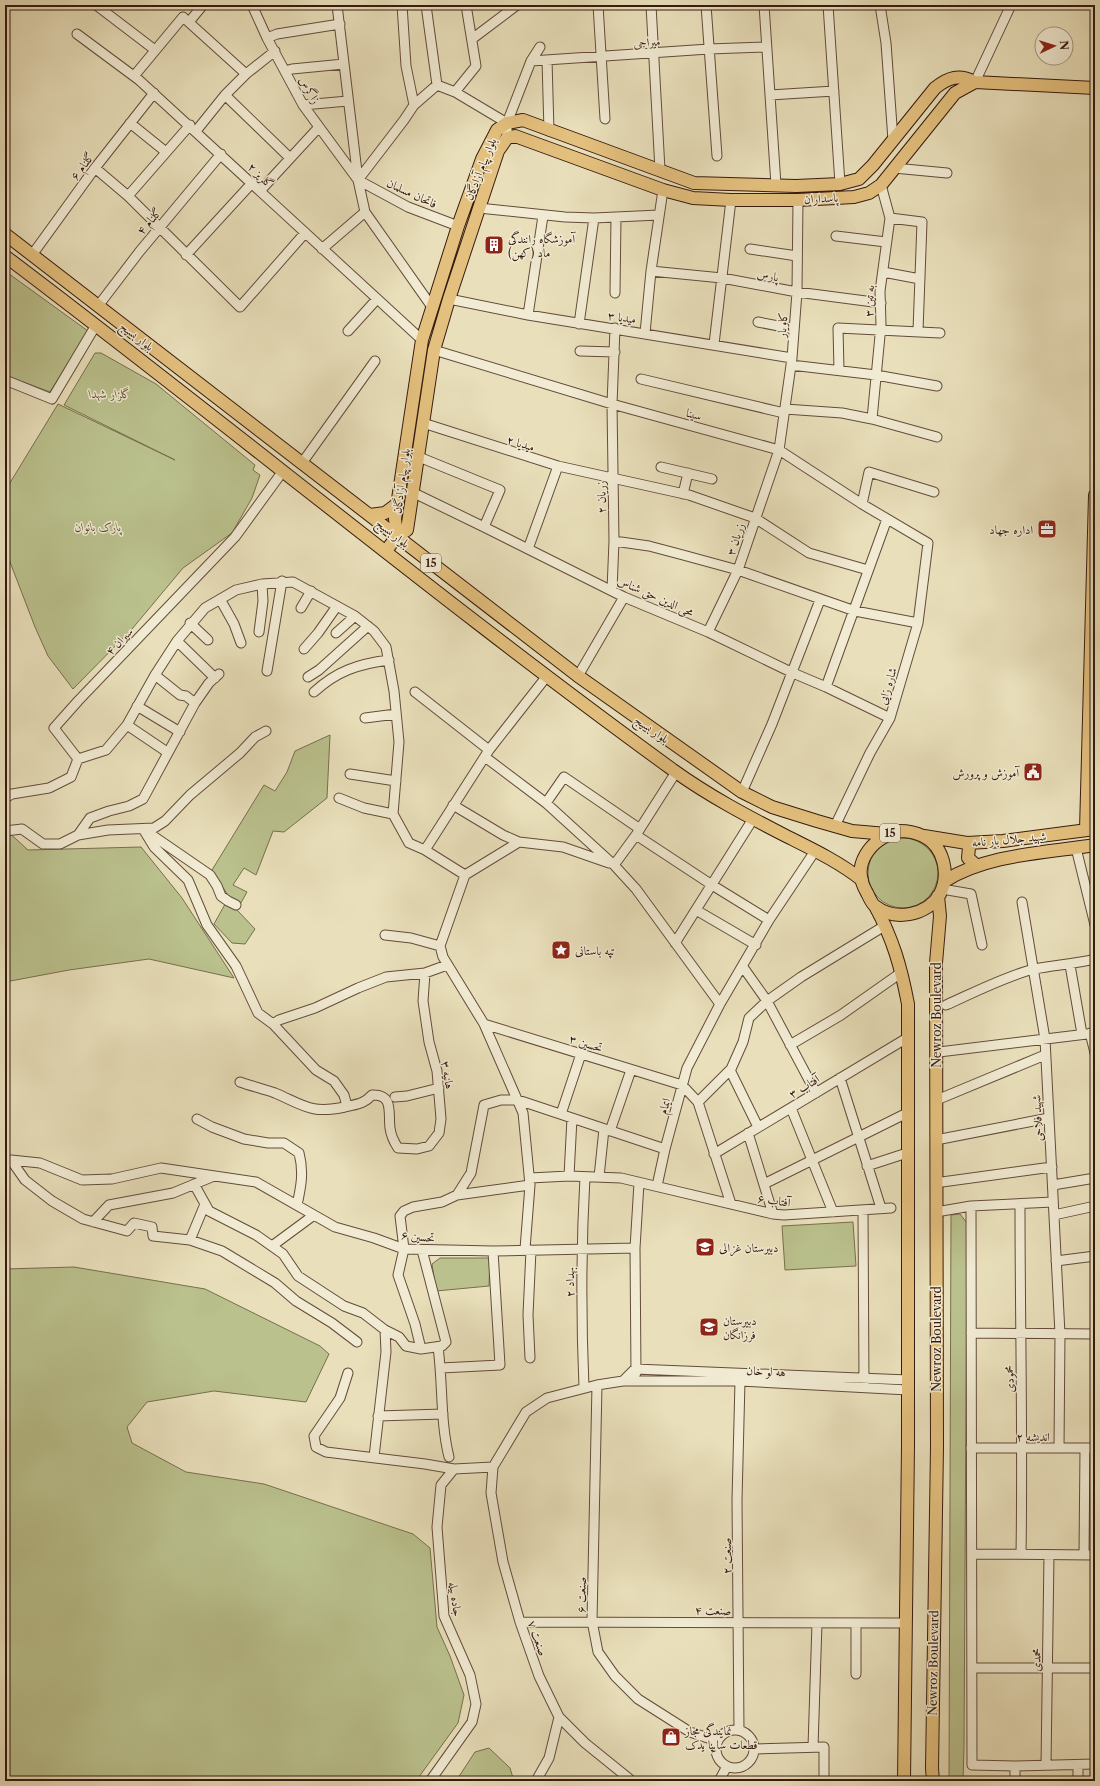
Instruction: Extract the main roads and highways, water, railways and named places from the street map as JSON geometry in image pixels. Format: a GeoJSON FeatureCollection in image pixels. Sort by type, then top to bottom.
{"type":"FeatureCollection","features":[{"type":"Feature","properties":{"kind":"main road","name":"بلوار پیام آزادگان"},"geometry":{"type":"LineString","coordinates":[[507,138],[498,151],[449,299],[434,350],[414,493],[407,530],[397,536],[395,519],[422,340],[458,226],[482,159],[496,130],[507,123],[523,120],[549,131],[694,182],[776,185],[840,184],[859,178],[873,165],[935,88],[946,79],[965,77],[976,82]]}},
{"type":"Feature","properties":{"kind":"main road"},"geometry":{"type":"LineString","coordinates":[[976,82],[1095,88]]}},
{"type":"Feature","properties":{"kind":"main road","name":"پاسداران"},"geometry":{"type":"LineString","coordinates":[[507,138],[515,136],[534,142],[663,190],[693,198],[731,200],[798,200],[854,196],[869,193],[881,185],[955,93],[976,82]]}},
{"type":"Feature","properties":{"kind":"main road","name":"بلوار بسیج"},"geometry":{"type":"LineString","coordinates":[[5,234],[578,676],[742,792],[772,807],[852,831],[887,834]]}},
{"type":"Feature","properties":{"kind":"main road","name":"بلوار بسیج"},"geometry":{"type":"LineString","coordinates":[[5,256],[547,676],[676,772],[753,819],[849,869],[862,880]]}},
{"type":"Feature","properties":{"kind":"main road"},"geometry":{"type":"LineString","coordinates":[[1091,829],[1095,495]]}},
{"type":"Feature","properties":{"kind":"main road"},"geometry":{"type":"LineString","coordinates":[[370,515],[385,513],[397,504]]}},
{"type":"Feature","properties":{"kind":"main road"},"geometry":{"type":"LineString","coordinates":[[386,551],[397,536]]}},
{"type":"Feature","properties":{"kind":"main road"},"geometry":{"type":"LineString","coordinates":[[765,825],[772,807]]}},
{"type":"Feature","properties":{"kind":"main road","name":"شهید جلال بار نامه"},"geometry":{"type":"LineString","coordinates":[[923,836],[973,843],[1003,841],[1091,829]]}},
{"type":"Feature","properties":{"kind":"main road","name":"15"},"geometry":{"type":"LineString","coordinates":[[875,906],[865,890],[862,880],[862,868],[864,858],[870,848],[877,840],[887,834],[905,831],[912,832],[923,836],[932,842],[939,850],[943,860],[945,871],[942,889]]}},
{"type":"Feature","properties":{"kind":"main road"},"geometry":{"type":"LineString","coordinates":[[973,843],[968,847],[968,858],[976,866]]}},
{"type":"Feature","properties":{"kind":"main road","name":"شهید جلال بار نامه"},"geometry":{"type":"LineString","coordinates":[[942,889],[957,874],[976,866],[1002,859],[1095,845]]}},
{"type":"Feature","properties":{"kind":"main road"},"geometry":{"type":"LineString","coordinates":[[875,906],[890,913],[903,915],[917,913],[929,906],[942,889]]}},
{"type":"Feature","properties":{"kind":"main road","name":"Newroz Boulevard"},"geometry":{"type":"LineString","coordinates":[[933,1781],[937,1447],[936,963],[942,889]]}},
{"type":"Feature","properties":{"kind":"main road"},"geometry":{"type":"LineString","coordinates":[[875,906],[886,925],[896,951],[902,972],[908,1004],[908,1385],[904,1781]]}},
{"type":"Feature","properties":{"kind":"place","name":"آموزشگاه رانندگی ماد (کهن)"},"geometry":{"type":"Point","coordinates":[494,245]}},
{"type":"Feature","properties":{"kind":"place","name":"اداره جهاد"},"geometry":{"type":"Point","coordinates":[1047,529]}},
{"type":"Feature","properties":{"kind":"place","name":"آموزش و پرورش"},"geometry":{"type":"Point","coordinates":[1033,772]}},
{"type":"Feature","properties":{"kind":"place","name":"تپه باستانی"},"geometry":{"type":"Point","coordinates":[561,950]}},
{"type":"Feature","properties":{"kind":"place","name":"دبیرستان غزالی"},"geometry":{"type":"Point","coordinates":[705,1247]}},
{"type":"Feature","properties":{"kind":"place","name":"دبیرستان فرزانگان"},"geometry":{"type":"Point","coordinates":[709,1327]}},
{"type":"Feature","properties":{"kind":"place","name":"نمایندگی مجاز قطعات سایپا یدک"},"geometry":{"type":"Point","coordinates":[671,1737]}},
{"type":"Feature","properties":{"kind":"park label","name":"گلزار شهدا"},"geometry":{"type":"Point","coordinates":[110,393]}},
{"type":"Feature","properties":{"kind":"park label","name":"پارک بانوان"},"geometry":{"type":"Point","coordinates":[98,526]}}]}
